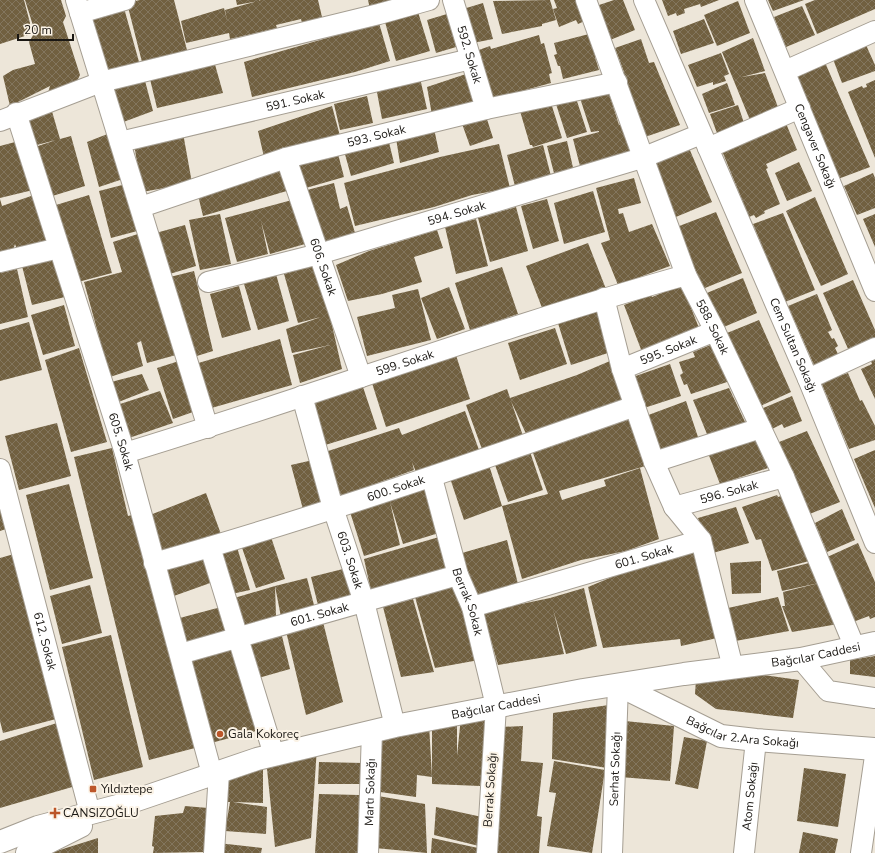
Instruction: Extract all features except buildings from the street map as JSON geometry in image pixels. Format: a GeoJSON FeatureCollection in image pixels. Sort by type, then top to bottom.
{"type":"FeatureCollection","features":[{"type":"Feature","properties":{"kind":"main road","name":"Bağcılar Caddesi"},"geometry":{"type":"LineString","coordinates":[[0,842],[38,827],[125,804],[274,755],[372,731],[396,726],[495,716],[618,685],[684,674],[801,659],[865,646]]}},
{"type":"Feature","properties":{"kind":"main road"},"geometry":{"type":"LineString","coordinates":[[677,714],[670,701],[671,695],[684,674]]}},
{"type":"Feature","properties":{"kind":"main road","name":"Bağcılar 2.Ara Sokağı"},"geometry":{"type":"LineString","coordinates":[[618,685],[721,736],[875,749]]}},
{"type":"Feature","properties":{"kind":"main road","name":"Bağcılar Caddesi"},"geometry":{"type":"LineString","coordinates":[[27,853],[125,804]]}},
{"type":"Feature","properties":{"kind":"street"},"geometry":{"type":"LineString","coordinates":[[125,0],[78,7],[208,428]]}},
{"type":"Feature","properties":{"kind":"street"},"geometry":{"type":"LineString","coordinates":[[8,117],[101,82],[379,14],[429,0]]}},
{"type":"Feature","properties":{"kind":"street","name":"592. Sokak"},"geometry":{"type":"LineString","coordinates":[[453,0],[486,109]]}},
{"type":"Feature","properties":{"kind":"street","name":"588. Sokak"},"geometry":{"type":"LineString","coordinates":[[586,0],[617,82],[642,158],[686,275],[715,331],[865,646]]}},
{"type":"Feature","properties":{"kind":"street","name":"Cem Sultan Sokağı"},"geometry":{"type":"LineString","coordinates":[[644,0],[808,379],[875,543]]}},
{"type":"Feature","properties":{"kind":"street","name":"Cengaver Sokağı"},"geometry":{"type":"LineString","coordinates":[[755,0],[875,292]]}},
{"type":"Feature","properties":{"kind":"street"},"geometry":{"type":"LineString","coordinates":[[785,70],[875,31]]}},
{"type":"Feature","properties":{"kind":"street","name":"591. Sokak"},"geometry":{"type":"LineString","coordinates":[[120,142],[471,59]]}},
{"type":"Feature","properties":{"kind":"street","name":"593. Sokak"},"geometry":{"type":"LineString","coordinates":[[141,207],[286,158],[486,109],[617,82]]}},
{"type":"Feature","properties":{"kind":"street"},"geometry":{"type":"LineString","coordinates":[[705,141],[800,108]]}},
{"type":"Feature","properties":{"kind":"street","name":"605. Sokak"},"geometry":{"type":"LineString","coordinates":[[8,117],[59,248],[125,453],[154,563],[216,773],[214,853]]}},
{"type":"Feature","properties":{"kind":"street","name":"594. Sokak"},"geometry":{"type":"LineString","coordinates":[[208,282],[319,254],[642,158],[705,141]]}},
{"type":"Feature","properties":{"kind":"street","name":"606. Sokak"},"geometry":{"type":"LineString","coordinates":[[286,158],[361,376]]}},
{"type":"Feature","properties":{"kind":"street"},"geometry":{"type":"LineString","coordinates":[[0,262],[59,248]]}},
{"type":"Feature","properties":{"kind":"street","name":"599. Sokak"},"geometry":{"type":"LineString","coordinates":[[125,453],[208,428],[361,376],[604,298],[686,275]]}},
{"type":"Feature","properties":{"kind":"street"},"geometry":{"type":"LineString","coordinates":[[604,298],[622,369],[654,462],[674,507],[701,540],[733,668]]}},
{"type":"Feature","properties":{"kind":"street","name":"595. Sokak"},"geometry":{"type":"LineString","coordinates":[[622,369],[715,331]]}},
{"type":"Feature","properties":{"kind":"street"},"geometry":{"type":"LineString","coordinates":[[808,379],[875,348]]}},
{"type":"Feature","properties":{"kind":"street","name":"603. Sokak"},"geometry":{"type":"LineString","coordinates":[[302,396],[333,508],[364,602],[396,726]]}},
{"type":"Feature","properties":{"kind":"street","name":"600. Sokak"},"geometry":{"type":"LineString","coordinates":[[154,563],[432,478],[635,406]]}},
{"type":"Feature","properties":{"kind":"street"},"geometry":{"type":"LineString","coordinates":[[654,462],[761,428]]}},
{"type":"Feature","properties":{"kind":"street","name":"612. Sokak"},"geometry":{"type":"LineString","coordinates":[[0,469],[90,814]]}},
{"type":"Feature","properties":{"kind":"street","name":"596. Sokak"},"geometry":{"type":"LineString","coordinates":[[674,507],[784,477]]}},
{"type":"Feature","properties":{"kind":"street","name":"Berrak Sokak"},"geometry":{"type":"LineString","coordinates":[[432,478],[458,575],[472,607],[495,716]]}},
{"type":"Feature","properties":{"kind":"street","name":"601. Sokak"},"geometry":{"type":"LineString","coordinates":[[472,607],[701,540]]}},
{"type":"Feature","properties":{"kind":"street"},"geometry":{"type":"LineString","coordinates":[[210,547],[274,755]]}},
{"type":"Feature","properties":{"kind":"street","name":"601. Sokak"},"geometry":{"type":"LineString","coordinates":[[180,654],[458,575]]}},
{"type":"Feature","properties":{"kind":"street"},"geometry":{"type":"LineString","coordinates":[[801,659],[828,691],[875,698]]}},
{"type":"Feature","properties":{"kind":"street","name":"Serhat Sokağı"},"geometry":{"type":"LineString","coordinates":[[612,853],[618,685]]}},
{"type":"Feature","properties":{"kind":"street","name":"Berrak Sokağı"},"geometry":{"type":"LineString","coordinates":[[487,853],[495,716]]}},
{"type":"Feature","properties":{"kind":"street","name":"Martı Sokağı"},"geometry":{"type":"LineString","coordinates":[[368,853],[372,731]]}},
{"type":"Feature","properties":{"kind":"street","name":"Atom Sokağı"},"geometry":{"type":"LineString","coordinates":[[744,853],[756,740]]}},
{"type":"Feature","properties":{"kind":"street"},"geometry":{"type":"LineString","coordinates":[[861,853],[875,756]]}},
{"type":"Feature","properties":{"kind":"place","name":"Gala Kokoreç"},"geometry":{"type":"Point","coordinates":[220,734]}},
{"type":"Feature","properties":{"kind":"place","name":"Yıldıztepe"},"geometry":{"type":"Point","coordinates":[93,789]}},
{"type":"Feature","properties":{"kind":"place","name":"CANSIZOĞLU"},"geometry":{"type":"Point","coordinates":[55,813]}}]}
